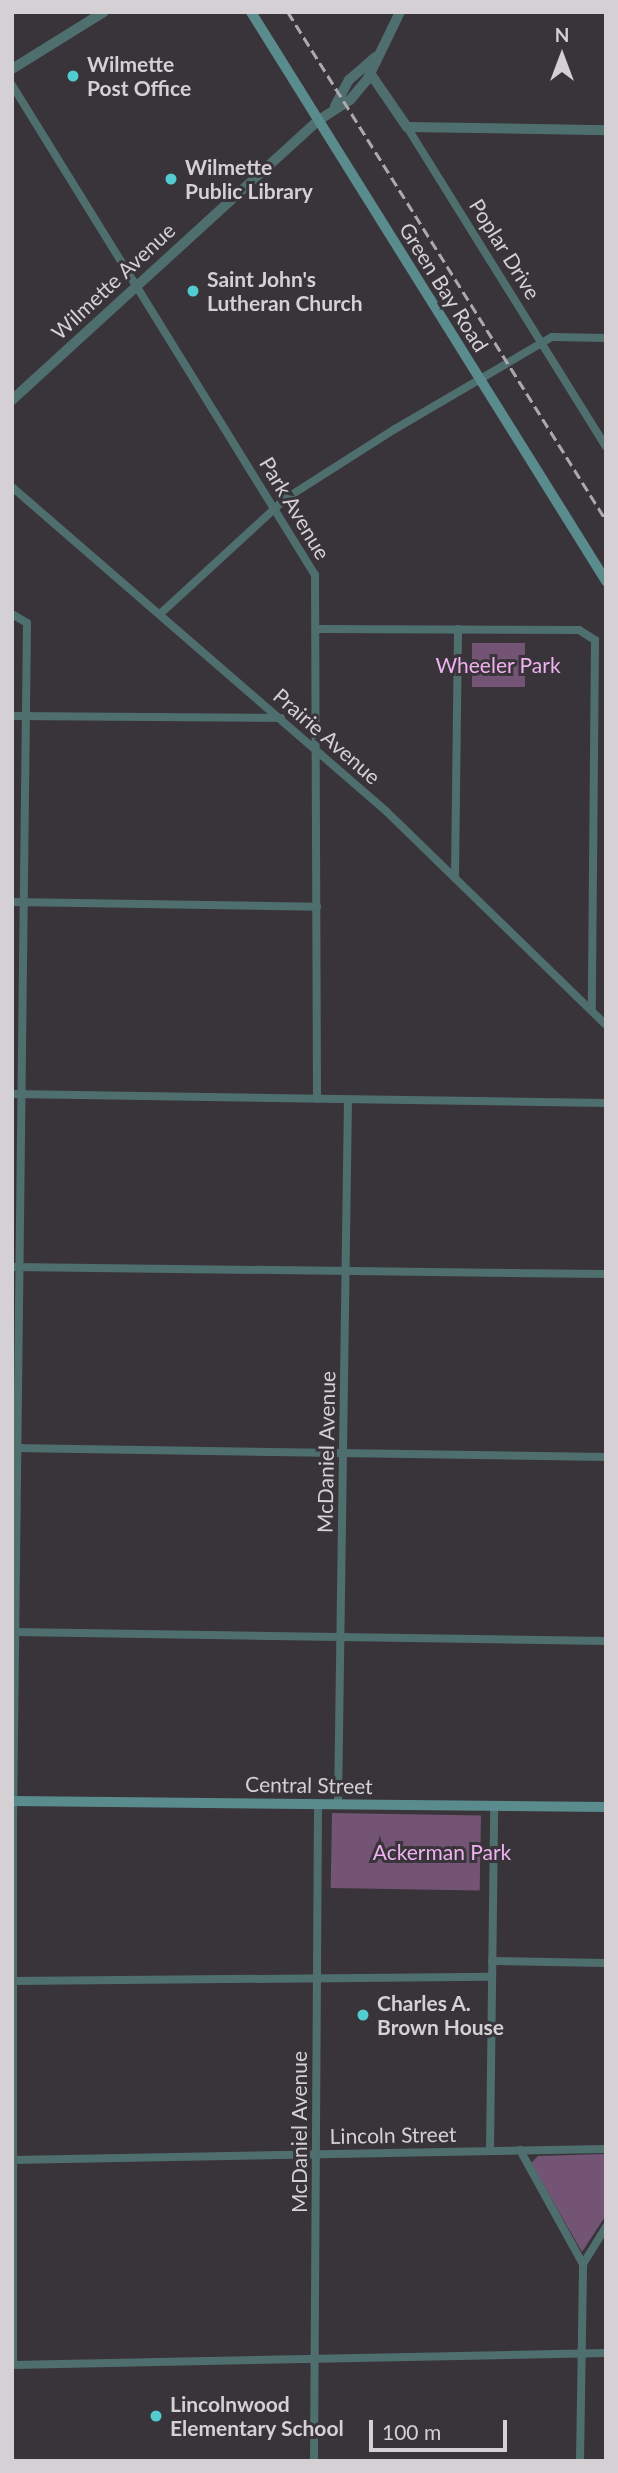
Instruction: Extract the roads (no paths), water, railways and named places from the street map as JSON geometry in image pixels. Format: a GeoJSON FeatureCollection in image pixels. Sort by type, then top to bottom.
{"type":"FeatureCollection","features":[{"type":"Feature","properties":{"kind":"main road","name":"Green Bay Road"},"geometry":{"type":"LineString","coordinates":[[251,12],[606,581]]}},
{"type":"Feature","properties":{"kind":"main road","name":"Central Street"},"geometry":{"type":"LineString","coordinates":[[13,1801],[606,1807]]}},
{"type":"Feature","properties":{"kind":"street"},"geometry":{"type":"LineString","coordinates":[[12,69],[104,12]]}},
{"type":"Feature","properties":{"kind":"street","name":"Wilmette Avenue"},"geometry":{"type":"LineString","coordinates":[[12,400],[319,120],[335,106],[350,100],[370,74],[375,57],[400,12]]}},
{"type":"Feature","properties":{"kind":"street","name":"Wilmette Avenue"},"geometry":{"type":"LineString","coordinates":[[335,106],[349,80],[375,57]]}},
{"type":"Feature","properties":{"kind":"street","name":"Poplar Drive"},"geometry":{"type":"LineString","coordinates":[[370,74],[407,127],[606,447]]}},
{"type":"Feature","properties":{"kind":"street","name":"Park Avenue"},"geometry":{"type":"LineString","coordinates":[[12,85],[276,506],[315,575],[317,1099]]}},
{"type":"Feature","properties":{"kind":"street"},"geometry":{"type":"LineString","coordinates":[[407,127],[606,130]]}},
{"type":"Feature","properties":{"kind":"street"},"geometry":{"type":"LineString","coordinates":[[160,614],[276,506],[478,378],[552,337],[606,338]]}},
{"type":"Feature","properties":{"kind":"street","name":"Prairie Avenue"},"geometry":{"type":"LineString","coordinates":[[12,487],[317,749],[455,875],[606,1026]]}},
{"type":"Feature","properties":{"kind":"street"},"geometry":{"type":"LineString","coordinates":[[12,614],[27,623],[23,1094],[17,1268],[12,2365],[606,2353]]}},
{"type":"Feature","properties":{"kind":"street"},"geometry":{"type":"LineString","coordinates":[[317,629],[579,630],[592,635],[596,646],[592,1010]]}},
{"type":"Feature","properties":{"kind":"street"},"geometry":{"type":"LineString","coordinates":[[455,875],[458,629]]}},
{"type":"Feature","properties":{"kind":"street"},"geometry":{"type":"LineString","coordinates":[[12,716],[281,718]]}},
{"type":"Feature","properties":{"kind":"street"},"geometry":{"type":"LineString","coordinates":[[12,902],[317,907]]}},
{"type":"Feature","properties":{"kind":"street"},"geometry":{"type":"LineString","coordinates":[[12,1094],[606,1103]]}},
{"type":"Feature","properties":{"kind":"street","name":"McDaniel Avenue"},"geometry":{"type":"LineString","coordinates":[[338,1805],[348,1100]]}},
{"type":"Feature","properties":{"kind":"street"},"geometry":{"type":"LineString","coordinates":[[17,1268],[606,1274]]}},
{"type":"Feature","properties":{"kind":"street"},"geometry":{"type":"LineString","coordinates":[[16,1448],[606,1457]]}},
{"type":"Feature","properties":{"kind":"street"},"geometry":{"type":"LineString","coordinates":[[15,1632],[606,1641]]}},
{"type":"Feature","properties":{"kind":"street","name":"McDaniel Avenue"},"geometry":{"type":"LineString","coordinates":[[314,2461],[318,1804]]}},
{"type":"Feature","properties":{"kind":"street"},"geometry":{"type":"LineString","coordinates":[[490,2151],[494,1806]]}},
{"type":"Feature","properties":{"kind":"street"},"geometry":{"type":"LineString","coordinates":[[492,1961],[606,1962]]}},
{"type":"Feature","properties":{"kind":"street"},"geometry":{"type":"LineString","coordinates":[[12,1980],[492,1977]]}},
{"type":"Feature","properties":{"kind":"street","name":"Lincoln Street"},"geometry":{"type":"LineString","coordinates":[[12,2160],[606,2148]]}},
{"type":"Feature","properties":{"kind":"street"},"geometry":{"type":"LineString","coordinates":[[520,2150],[583,2264],[580,2461]]}},
{"type":"Feature","properties":{"kind":"street"},"geometry":{"type":"LineString","coordinates":[[583,2264],[606,2227]]}},
{"type":"Feature","properties":{"kind":"railway"},"geometry":{"type":"LineString","coordinates":[[288,12],[606,520]]}},
{"type":"Feature","properties":{"kind":"place","name":"Wilmette Post Office"},"geometry":{"type":"Point","coordinates":[73,76]}},
{"type":"Feature","properties":{"kind":"place","name":"Wilmette Public Library"},"geometry":{"type":"Point","coordinates":[171,179]}},
{"type":"Feature","properties":{"kind":"place","name":"Saint John's Lutheran Church"},"geometry":{"type":"Point","coordinates":[193,291]}},
{"type":"Feature","properties":{"kind":"place","name":"Charles A. Brown House"},"geometry":{"type":"Point","coordinates":[363,2015]}},
{"type":"Feature","properties":{"kind":"place","name":"Lincolnwood Elementary School"},"geometry":{"type":"Point","coordinates":[156,2416]}},
{"type":"Feature","properties":{"kind":"park label","name":"Wheeler Park"},"geometry":{"type":"Point","coordinates":[498,665]}},
{"type":"Feature","properties":{"kind":"park label","name":"Ackerman Park"},"geometry":{"type":"Point","coordinates":[442,1852]}}]}
